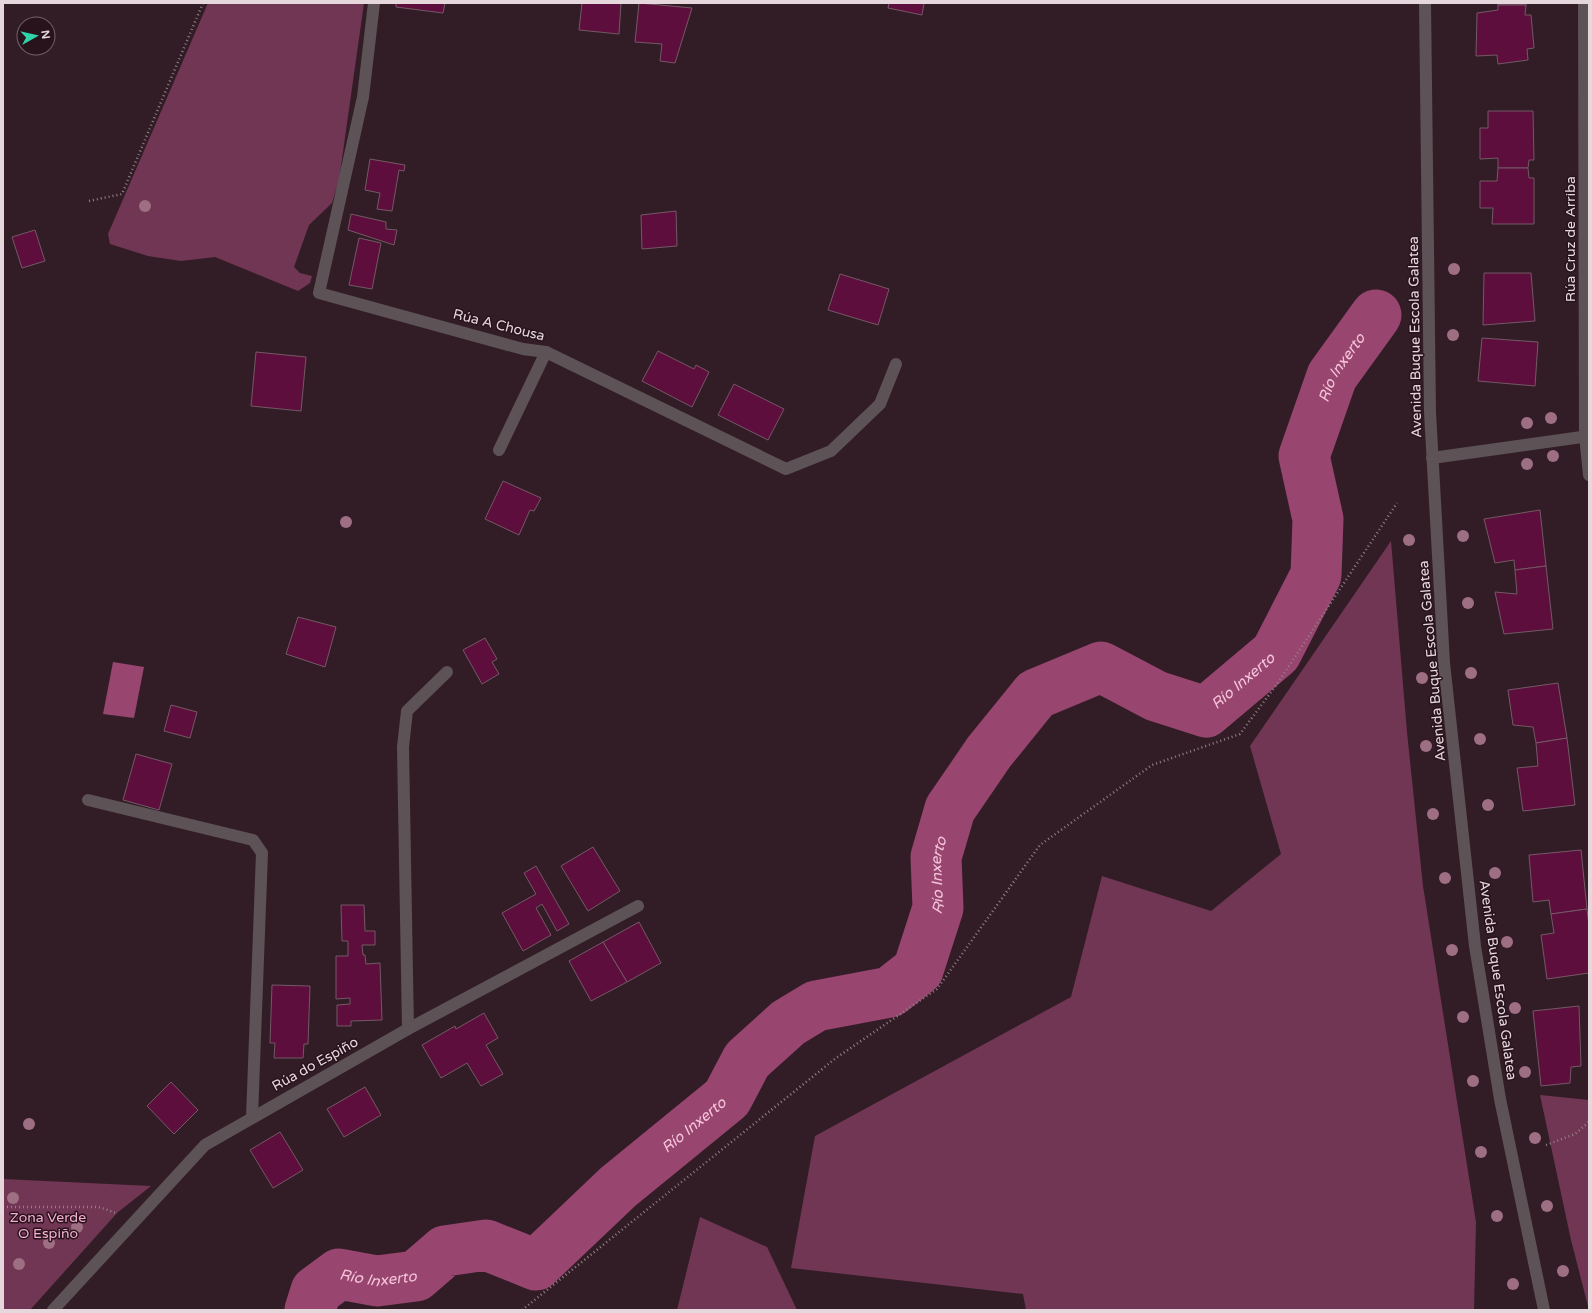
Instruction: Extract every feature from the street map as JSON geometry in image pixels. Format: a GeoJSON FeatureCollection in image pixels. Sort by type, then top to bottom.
{"type":"FeatureCollection","features":[{"type":"Feature","properties":{"kind":"street","name":"Rúa A Chousa"},"geometry":{"type":"LineString","coordinates":[[374,3],[363,97],[319,293],[523,349],[546,352],[786,469],[831,451],[880,404],[896,364]]}},
{"type":"Feature","properties":{"kind":"street","name":"Avenida Buque Escola Galatea"},"geometry":{"type":"LineString","coordinates":[[1425,3],[1432,458],[1444,663],[1475,946],[1500,1099],[1544,1310]]}},
{"type":"Feature","properties":{"kind":"street","name":"Rúa Cruz de Arriba"},"geometry":{"type":"LineString","coordinates":[[1584,3],[1587,436],[1589,475]]}},
{"type":"Feature","properties":{"kind":"street"},"geometry":{"type":"LineString","coordinates":[[499,450],[546,352]]}},
{"type":"Feature","properties":{"kind":"street"},"geometry":{"type":"LineString","coordinates":[[1432,458],[1587,436]]}},
{"type":"Feature","properties":{"kind":"street"},"geometry":{"type":"LineString","coordinates":[[408,1029],[403,747],[407,711],[447,672]]}},
{"type":"Feature","properties":{"kind":"street"},"geometry":{"type":"LineString","coordinates":[[88,800],[253,840],[262,853],[252,1117]]}},
{"type":"Feature","properties":{"kind":"street","name":"Rúa do Espiño"},"geometry":{"type":"LineString","coordinates":[[53,1310],[205,1145],[408,1029],[638,906]]}},
{"type":"Feature","properties":{"kind":"path"},"geometry":{"type":"LineString","coordinates":[[89,200],[122,194],[203,3]]}},
{"type":"Feature","properties":{"kind":"path"},"geometry":{"type":"LineString","coordinates":[[522,1310],[836,1058],[937,988],[1040,845],[1152,765],[1240,734],[1277,684],[1397,503]]}},
{"type":"Feature","properties":{"kind":"path"},"geometry":{"type":"LineString","coordinates":[[1546,1146],[1575,1134],[1589,1122]]}},
{"type":"Feature","properties":{"kind":"path"},"geometry":{"type":"LineString","coordinates":[[3,1207],[99,1207],[135,1221]]}},
{"type":"Feature","properties":{"kind":"green space"},"geometry":{"type":"Polygon","coordinates":[[[208,3],[364,3],[339,180],[332,203],[309,225],[294,267],[300,273],[312,276],[310,283],[298,291],[215,257],[181,261],[148,256],[110,244],[108,234],[208,3]]]}},
{"type":"Feature","properties":{"kind":"green space"},"geometry":{"type":"Polygon","coordinates":[[[1391,541],[1407,732],[1423,886],[1476,1222],[1474,1310],[1026,1310],[1023,1294],[791,1268],[815,1136],[1071,997],[1102,876],[1211,911],[1281,854],[1250,746],[1391,541]]]}},
{"type":"Feature","properties":{"kind":"green space"},"geometry":{"type":"Polygon","coordinates":[[[1540,1095],[1589,1100],[1589,1310],[1571,1240],[1540,1095]]]}},
{"type":"Feature","properties":{"kind":"green space","name":"Zona Verde O Espiño"},"geometry":{"type":"Polygon","coordinates":[[[3,1179],[151,1186],[117,1213],[30,1310],[3,1310],[3,1179]]]}},
{"type":"Feature","properties":{"kind":"green space"},"geometry":{"type":"Polygon","coordinates":[[[700,1217],[767,1247],[797,1310],[677,1310],[700,1217]]]}},
{"type":"Feature","properties":{"kind":"shaded area"},"geometry":{"type":"Polygon","coordinates":[[[113,662],[144,667],[134,718],[103,714],[113,662]]]}},
{"type":"Feature","properties":{"kind":"building"},"geometry":{"type":"Polygon","coordinates":[[[396,3],[445,3],[443,13],[396,7],[396,3]]]}},
{"type":"Feature","properties":{"kind":"building"},"geometry":{"type":"Polygon","coordinates":[[[582,3],[621,3],[619,34],[579,30],[582,3]]]}},
{"type":"Feature","properties":{"kind":"building"},"geometry":{"type":"Polygon","coordinates":[[[639,3],[692,8],[675,63],[660,61],[662,44],[635,42],[639,3]]]}},
{"type":"Feature","properties":{"kind":"building"},"geometry":{"type":"Polygon","coordinates":[[[889,3],[924,3],[922,15],[888,8],[889,3]]]}},
{"type":"Feature","properties":{"kind":"building"},"geometry":{"type":"Polygon","coordinates":[[[1498,3],[1526,3],[1526,5],[1498,5],[1498,3]]]}},
{"type":"Feature","properties":{"kind":"building"},"geometry":{"type":"Polygon","coordinates":[[[1498,5],[1526,5],[1525,15],[1531,15],[1534,48],[1527,49],[1528,60],[1498,64],[1497,55],[1476,56],[1477,13],[1498,10],[1498,5]]]}},
{"type":"Feature","properties":{"kind":"building"},"geometry":{"type":"Polygon","coordinates":[[[1488,111],[1533,111],[1534,160],[1529,160],[1528,168],[1498,168],[1498,158],[1480,159],[1480,128],[1488,128],[1488,111]]]}},
{"type":"Feature","properties":{"kind":"building"},"geometry":{"type":"Polygon","coordinates":[[[370,159],[405,165],[404,171],[399,170],[392,211],[377,209],[380,193],[365,190],[370,159]]]}},
{"type":"Feature","properties":{"kind":"building"},"geometry":{"type":"Polygon","coordinates":[[[1498,168],[1528,168],[1529,178],[1534,178],[1534,224],[1492,224],[1493,208],[1480,208],[1480,181],[1497,181],[1498,168]]]}},
{"type":"Feature","properties":{"kind":"building"},"geometry":{"type":"Polygon","coordinates":[[[676,211],[677,246],[642,249],[641,215],[676,211]]]}},
{"type":"Feature","properties":{"kind":"building"},"geometry":{"type":"Polygon","coordinates":[[[351,214],[386,222],[386,229],[397,230],[394,245],[348,230],[351,214]]]}},
{"type":"Feature","properties":{"kind":"building"},"geometry":{"type":"Polygon","coordinates":[[[35,230],[45,261],[22,268],[12,237],[35,230]]]}},
{"type":"Feature","properties":{"kind":"building"},"geometry":{"type":"Polygon","coordinates":[[[359,238],[381,243],[372,289],[349,285],[359,238]]]}},
{"type":"Feature","properties":{"kind":"building"},"geometry":{"type":"Polygon","coordinates":[[[1484,273],[1531,273],[1535,321],[1483,325],[1484,273]]]}},
{"type":"Feature","properties":{"kind":"building"},"geometry":{"type":"Polygon","coordinates":[[[840,274],[889,289],[878,325],[828,310],[840,274]]]}},
{"type":"Feature","properties":{"kind":"building"},"geometry":{"type":"Polygon","coordinates":[[[1482,338],[1538,342],[1535,386],[1478,381],[1482,338]]]}},
{"type":"Feature","properties":{"kind":"building"},"geometry":{"type":"Polygon","coordinates":[[[658,351],[694,369],[696,365],[709,372],[692,407],[642,381],[658,351]]]}},
{"type":"Feature","properties":{"kind":"building"},"geometry":{"type":"Polygon","coordinates":[[[256,352],[306,357],[301,411],[251,406],[256,352]]]}},
{"type":"Feature","properties":{"kind":"building"},"geometry":{"type":"Polygon","coordinates":[[[734,384],[784,409],[768,440],[718,415],[734,384]]]}},
{"type":"Feature","properties":{"kind":"building"},"geometry":{"type":"Polygon","coordinates":[[[503,481],[541,498],[534,511],[530,510],[519,535],[485,519],[503,481]]]}},
{"type":"Feature","properties":{"kind":"building"},"geometry":{"type":"Polygon","coordinates":[[[1540,510],[1546,566],[1515,570],[1514,560],[1495,563],[1484,519],[1540,510]]]}},
{"type":"Feature","properties":{"kind":"building"},"geometry":{"type":"Polygon","coordinates":[[[1546,566],[1553,629],[1504,634],[1495,592],[1517,594],[1515,570],[1546,566]]]}},
{"type":"Feature","properties":{"kind":"building"},"geometry":{"type":"Polygon","coordinates":[[[298,617],[336,627],[325,667],[286,654],[298,617]]]}},
{"type":"Feature","properties":{"kind":"building"},"geometry":{"type":"Polygon","coordinates":[[[485,638],[497,659],[492,662],[499,674],[482,684],[463,650],[485,638]]]}},
{"type":"Feature","properties":{"kind":"building"},"geometry":{"type":"Polygon","coordinates":[[[1558,683],[1567,738],[1536,743],[1533,727],[1513,725],[1508,690],[1558,683]]]}},
{"type":"Feature","properties":{"kind":"building"},"geometry":{"type":"Polygon","coordinates":[[[171,705],[197,712],[190,738],[164,731],[171,705]]]}},
{"type":"Feature","properties":{"kind":"building"},"geometry":{"type":"Polygon","coordinates":[[[1567,738],[1575,805],[1523,811],[1517,768],[1538,766],[1536,743],[1567,738]]]}},
{"type":"Feature","properties":{"kind":"building"},"geometry":{"type":"Polygon","coordinates":[[[136,754],[172,764],[159,810],[123,800],[136,754]]]}},
{"type":"Feature","properties":{"kind":"building"},"geometry":{"type":"Polygon","coordinates":[[[593,847],[620,891],[588,911],[561,866],[593,847]]]}},
{"type":"Feature","properties":{"kind":"building"},"geometry":{"type":"Polygon","coordinates":[[[1581,850],[1587,909],[1551,914],[1549,900],[1533,902],[1529,855],[1581,850]]]}},
{"type":"Feature","properties":{"kind":"building"},"geometry":{"type":"Polygon","coordinates":[[[536,866],[569,924],[557,931],[542,904],[536,908],[551,935],[523,951],[502,913],[536,894],[524,873],[536,866]]]}},
{"type":"Feature","properties":{"kind":"building"},"geometry":{"type":"Polygon","coordinates":[[[341,905],[364,905],[365,931],[375,931],[375,945],[362,945],[366,964],[380,963],[382,1020],[351,1021],[351,1026],[337,1026],[337,1005],[350,1004],[350,998],[336,999],[336,956],[348,956],[348,941],[342,941],[341,905]]]}},
{"type":"Feature","properties":{"kind":"building"},"geometry":{"type":"Polygon","coordinates":[[[1587,909],[1589,925],[1589,973],[1547,979],[1541,935],[1554,933],[1551,914],[1587,909]]]}},
{"type":"Feature","properties":{"kind":"building"},"geometry":{"type":"Polygon","coordinates":[[[639,922],[661,963],[627,982],[603,942],[639,922]]]}},
{"type":"Feature","properties":{"kind":"building"},"geometry":{"type":"Polygon","coordinates":[[[603,942],[627,982],[591,1001],[569,961],[603,942]]]}},
{"type":"Feature","properties":{"kind":"building"},"geometry":{"type":"Polygon","coordinates":[[[272,985],[310,986],[308,1044],[304,1044],[303,1058],[274,1058],[275,1043],[270,1043],[272,985]]]}},
{"type":"Feature","properties":{"kind":"building"},"geometry":{"type":"Polygon","coordinates":[[[1579,1006],[1581,1066],[1571,1067],[1570,1083],[1541,1086],[1533,1011],[1579,1006]]]}},
{"type":"Feature","properties":{"kind":"building"},"geometry":{"type":"Polygon","coordinates":[[[484,1013],[498,1038],[486,1045],[503,1074],[481,1086],[467,1063],[441,1078],[422,1045],[455,1026],[456,1029],[484,1013]]]}},
{"type":"Feature","properties":{"kind":"building"},"geometry":{"type":"Polygon","coordinates":[[[171,1082],[198,1110],[174,1134],[147,1106],[171,1082]]]}},
{"type":"Feature","properties":{"kind":"building"},"geometry":{"type":"Polygon","coordinates":[[[365,1087],[381,1115],[344,1137],[327,1109],[365,1087]]]}},
{"type":"Feature","properties":{"kind":"building"},"geometry":{"type":"Polygon","coordinates":[[[280,1132],[303,1170],[273,1188],[250,1150],[280,1132]]]}},
{"type":"Feature","properties":{"kind":"waterway","name":"Río Inxerto"},"geometry":{"type":"LineString","coordinates":[[310,1310],[316,1291],[339,1274],[377,1281],[416,1276],[445,1251],[486,1245],[536,1265],[618,1187],[727,1098],[747,1060],[788,1023],[816,1006],[890,992],[918,970],[938,908],[936,857],[950,809],[989,752],[1036,694],[1101,667],[1156,696],[1206,712],[1276,653],[1316,575],[1318,519],[1304,456],[1332,376],[1376,315]]}}]}
